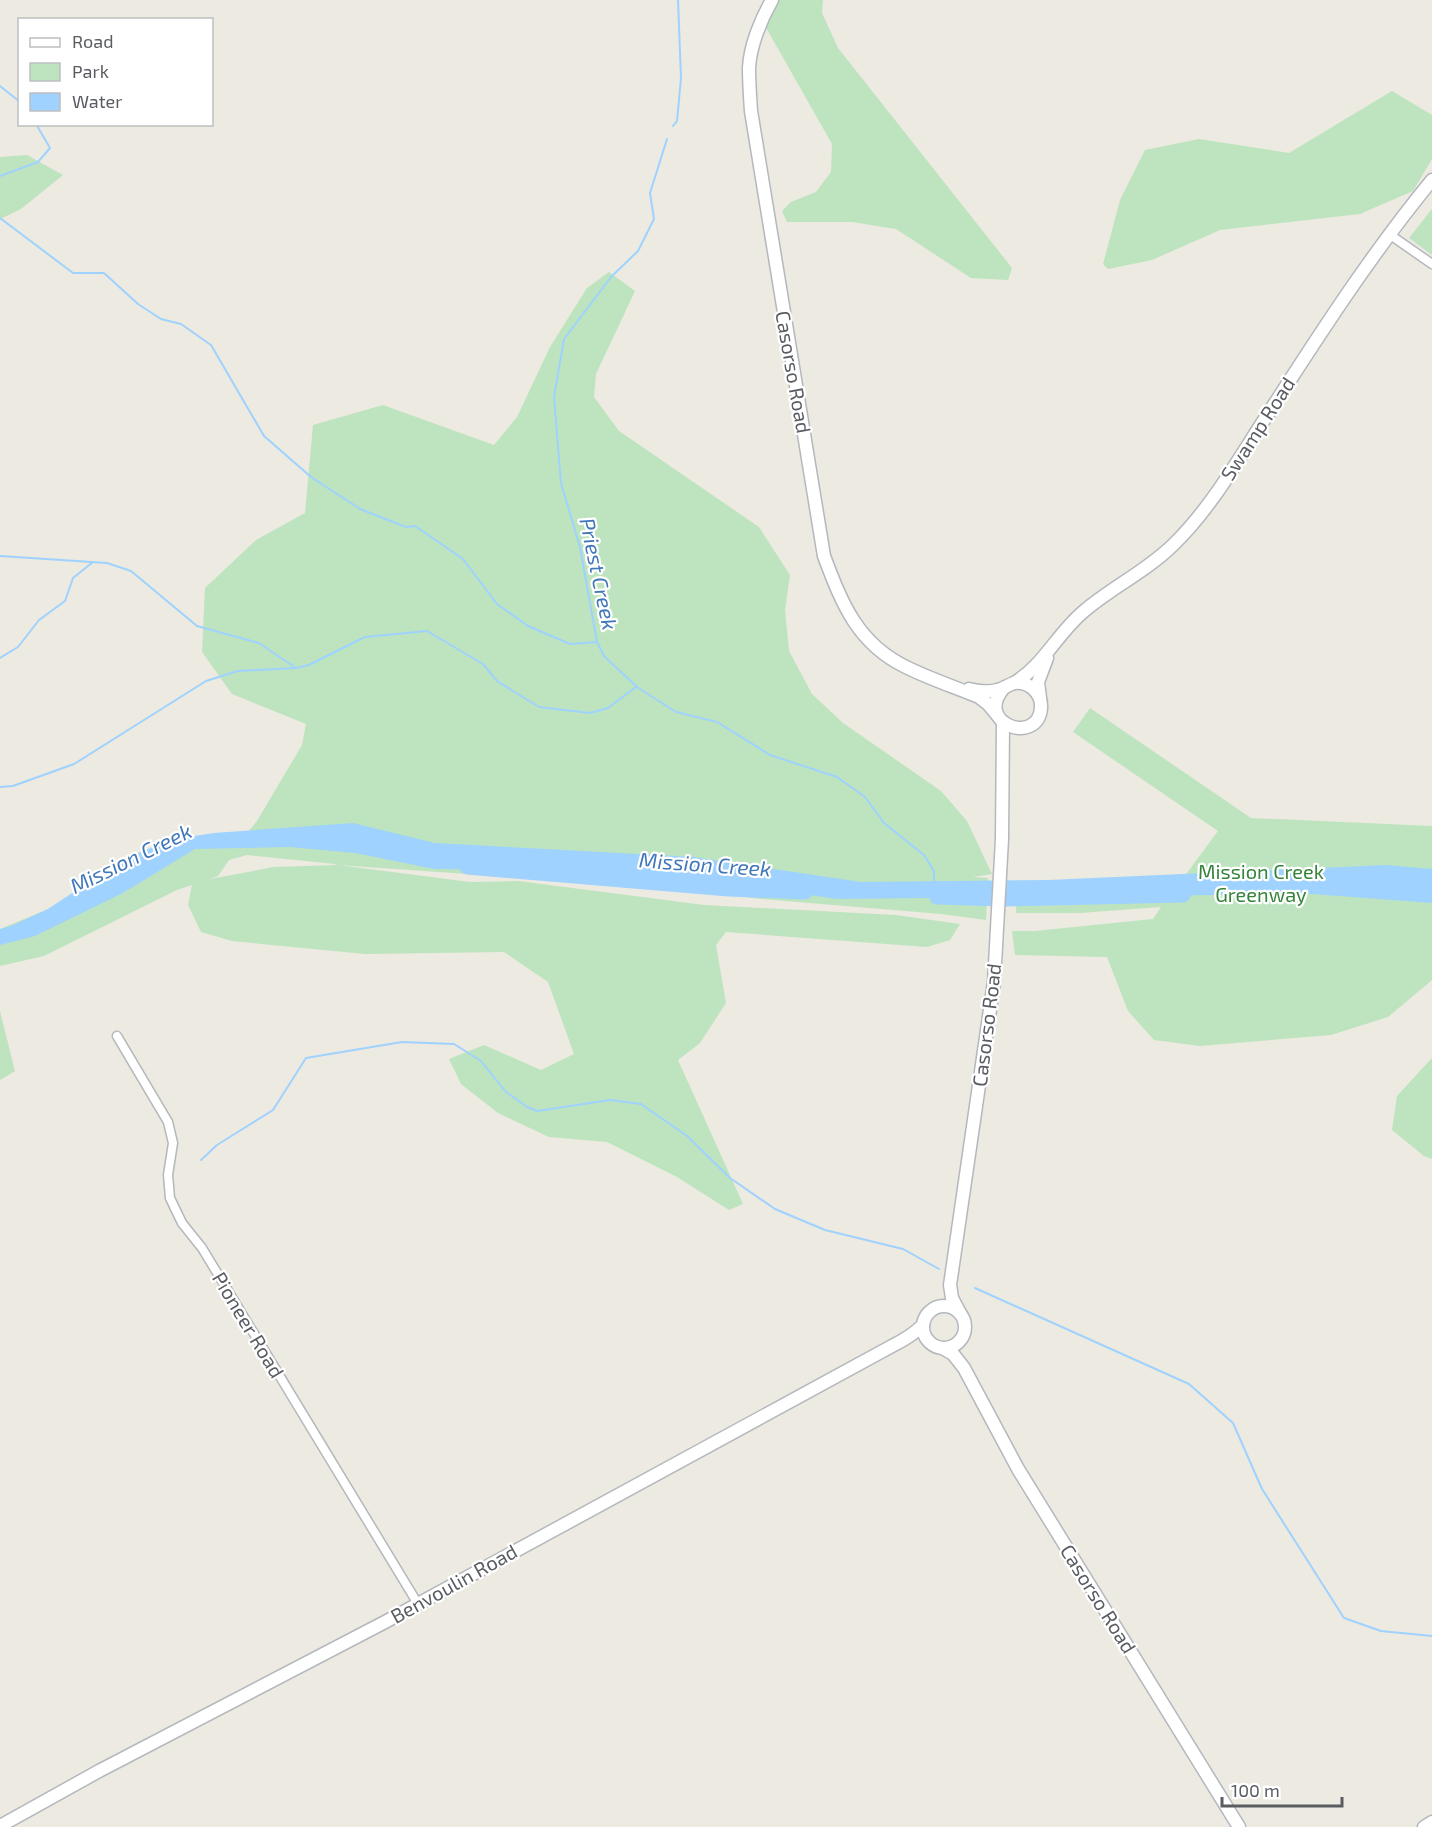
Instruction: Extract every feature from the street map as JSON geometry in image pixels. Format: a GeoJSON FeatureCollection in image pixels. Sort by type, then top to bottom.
{"type":"FeatureCollection","features":[{"type":"Feature","properties":{"kind":"main road","name":"Casorso Road"},"geometry":{"type":"LineString","coordinates":[[772,0],[765,12],[749,66],[751,111],[824,556],[846,610],[870,643],[891,659],[908,668],[953,686],[988,704],[1000,719],[1003,764],[994,982],[950,1285],[952,1298],[960,1313]]}},
{"type":"Feature","properties":{"kind":"main road","name":"Swamp Road"},"geometry":{"type":"LineString","coordinates":[[1008,686],[1028,675],[1082,612],[1140,572],[1174,545],[1208,506],[1361,273],[1432,180]]}},
{"type":"Feature","properties":{"kind":"main road","name":"Swamp Road"},"geometry":{"type":"LineString","coordinates":[[1040,700],[1038,682],[1052,648]]}},
{"type":"Feature","properties":{"kind":"main road"},"geometry":{"type":"LineString","coordinates":[[1020,683],[1033,688],[1040,700],[1040,714],[1036,720],[1023,728],[1016,729],[1000,719],[996,702],[1008,686],[1020,683]]}},
{"type":"Feature","properties":{"kind":"main road","name":"Casorso Road"},"geometry":{"type":"LineString","coordinates":[[953,686],[979,691],[995,691],[1008,686]]}},
{"type":"Feature","properties":{"kind":"main road","name":"Casorso Road"},"geometry":{"type":"LineString","coordinates":[[1003,764],[1012,741],[1023,728]]}},
{"type":"Feature","properties":{"kind":"main road","name":"Casorso Road"},"geometry":{"type":"LineString","coordinates":[[934,1308],[950,1285]]}},
{"type":"Feature","properties":{"kind":"main road"},"geometry":{"type":"LineString","coordinates":[[905,1340],[920,1340],[930,1344],[944,1349],[951,1348],[962,1340],[965,1333],[966,1326],[960,1313],[948,1306],[934,1308],[928,1312],[922,1325],[930,1344]]}},
{"type":"Feature","properties":{"kind":"main road","name":"Benvoulin Road"},"geometry":{"type":"LineString","coordinates":[[0,1826],[99,1771],[418,1604],[905,1340],[922,1325]]}},
{"type":"Feature","properties":{"kind":"main road","name":"Casorso Road"},"geometry":{"type":"LineString","coordinates":[[962,1340],[961,1353],[964,1368]]}},
{"type":"Feature","properties":{"kind":"main road","name":"Casorso Road"},"geometry":{"type":"LineString","coordinates":[[944,1349],[953,1354],[964,1368],[1018,1469],[1239,1827]]}},
{"type":"Feature","properties":{"kind":"main road"},"geometry":{"type":"LineString","coordinates":[[1424,1827],[1432,1822]]}},
{"type":"Feature","properties":{"kind":"street"},"geometry":{"type":"LineString","coordinates":[[1389,234],[1432,264]]}},
{"type":"Feature","properties":{"kind":"street","name":"Pioneer Road"},"geometry":{"type":"LineString","coordinates":[[117,1036],[168,1122],[173,1143],[168,1175],[170,1198],[182,1223],[202,1248],[418,1604]]}},
{"type":"Feature","properties":{"kind":"green space"},"geometry":{"type":"Polygon","coordinates":[[[769,0],[823,0],[822,13],[838,48],[1012,268],[1008,280],[971,278],[896,229],[852,222],[787,222],[782,211],[791,202],[816,192],[831,172],[832,144],[764,24],[769,0]]]}},
{"type":"Feature","properties":{"kind":"green space"},"geometry":{"type":"Polygon","coordinates":[[[1392,91],[1432,115],[1432,159],[1413,191],[1360,214],[1220,230],[1152,260],[1108,269],[1103,264],[1120,200],[1145,150],[1199,139],[1289,153],[1392,91]]]}},
{"type":"Feature","properties":{"kind":"green space"},"geometry":{"type":"Polygon","coordinates":[[[27,155],[63,175],[21,209],[0,219],[0,157],[27,155]]]}},
{"type":"Feature","properties":{"kind":"green space"},"geometry":{"type":"Polygon","coordinates":[[[1432,209],[1432,255],[1409,238],[1432,209]]]}},
{"type":"Feature","properties":{"kind":"green space"},"geometry":{"type":"Polygon","coordinates":[[[609,272],[635,291],[596,374],[594,397],[619,431],[759,527],[790,575],[785,610],[789,651],[812,694],[843,723],[941,791],[967,821],[992,874],[973,877],[988,878],[986,920],[761,899],[567,875],[467,874],[338,865],[470,882],[518,881],[704,905],[896,915],[960,924],[950,940],[927,947],[726,932],[716,945],[726,1003],[700,1043],[678,1060],[743,1204],[729,1210],[677,1177],[607,1142],[549,1137],[498,1113],[461,1084],[449,1059],[484,1045],[541,1070],[574,1054],[548,982],[504,952],[365,954],[232,941],[201,932],[188,905],[192,885],[177,890],[44,956],[0,966],[0,929],[233,833],[247,833],[257,821],[302,745],[306,724],[232,694],[202,652],[205,588],[256,540],[305,513],[313,425],[383,405],[494,445],[517,417],[550,347],[587,288],[609,272]],[[247,855],[229,860],[218,876],[210,879],[274,867],[335,864],[247,855]]]}},
{"type":"Feature","properties":{"kind":"green space","name":"Mission Creek Greenway"},"geometry":{"type":"Polygon","coordinates":[[[1090,708],[1251,818],[1432,826],[1432,980],[1388,1017],[1331,1035],[1200,1046],[1154,1040],[1128,1011],[1107,957],[1015,955],[1012,931],[1035,931],[1153,919],[1161,907],[1080,913],[1016,913],[1017,886],[1184,877],[1218,831],[1073,732],[1090,708]]]}},
{"type":"Feature","properties":{"kind":"green space"},"geometry":{"type":"Polygon","coordinates":[[[0,1011],[15,1071],[0,1080],[0,1011]]]}},
{"type":"Feature","properties":{"kind":"green space"},"geometry":{"type":"Polygon","coordinates":[[[1432,1058],[1432,1159],[1424,1156],[1392,1130],[1397,1096],[1432,1058]]]}},
{"type":"Feature","properties":{"kind":"water","name":"Mission Creek"},"geometry":{"type":"Polygon","coordinates":[[[353,823],[435,843],[694,857],[861,882],[1048,880],[1387,865],[1432,869],[1432,903],[1312,894],[837,899],[741,885],[662,883],[578,871],[434,869],[355,853],[289,847],[195,849],[123,893],[35,936],[0,945],[0,929],[48,909],[125,858],[174,839],[214,833],[353,823]]]}},
{"type":"Feature","properties":{"kind":"waterway","name":"Priest Creek"},"geometry":{"type":"LineString","coordinates":[[673,126],[677,121],[681,78],[678,0]]}},
{"type":"Feature","properties":{"kind":"waterway"},"geometry":{"type":"LineString","coordinates":[[0,86],[18,100]]}},
{"type":"Feature","properties":{"kind":"waterway"},"geometry":{"type":"LineString","coordinates":[[0,176],[38,162],[50,148],[37,126]]}},
{"type":"Feature","properties":{"kind":"waterway","name":"Priest Creek"},"geometry":{"type":"LineString","coordinates":[[667,139],[650,193],[654,219],[638,251],[611,277],[564,339],[554,397],[561,483],[580,547],[597,642],[604,656],[637,687],[676,712],[717,722],[770,755],[837,777],[865,797],[884,823],[924,855],[934,871],[934,882]]}},
{"type":"Feature","properties":{"kind":"waterway"},"geometry":{"type":"LineString","coordinates":[[0,218],[73,273],[104,273],[138,304],[161,319],[181,324],[211,345],[264,436],[311,477],[360,509],[406,527],[415,526],[434,539],[463,559],[497,604],[528,626],[570,644],[597,642]]}},
{"type":"Feature","properties":{"kind":"waterway"},"geometry":{"type":"LineString","coordinates":[[0,556],[107,563],[131,571],[197,626],[259,643],[296,668]]}},
{"type":"Feature","properties":{"kind":"waterway"},"geometry":{"type":"LineString","coordinates":[[0,658],[18,647],[39,620],[65,601],[73,578],[93,562]]}},
{"type":"Feature","properties":{"kind":"waterway"},"geometry":{"type":"LineString","coordinates":[[0,787],[13,786],[74,764],[206,681],[238,671],[296,668],[309,665],[365,637],[427,631],[483,664],[497,681],[539,707],[590,713],[608,708],[636,687]]}},
{"type":"Feature","properties":{"kind":"waterway","name":"Mission Creek"},"geometry":{"type":"LineString","coordinates":[[467,867],[729,889],[805,892]]}},
{"type":"Feature","properties":{"kind":"waterway","name":"Mission Creek"},"geometry":{"type":"LineString","coordinates":[[937,897],[1002,899],[1183,895]]}},
{"type":"Feature","properties":{"kind":"waterway"},"geometry":{"type":"LineString","coordinates":[[201,1160],[217,1145],[273,1110],[306,1058],[402,1042],[454,1044],[481,1061],[505,1091],[527,1107],[537,1111],[610,1100],[641,1104],[687,1136],[730,1178],[775,1209],[825,1230],[903,1249],[939,1269]]}},
{"type":"Feature","properties":{"kind":"waterway"},"geometry":{"type":"LineString","coordinates":[[975,1288],[1189,1384],[1233,1423],[1262,1489],[1344,1618],[1381,1631],[1432,1636]]}}]}
